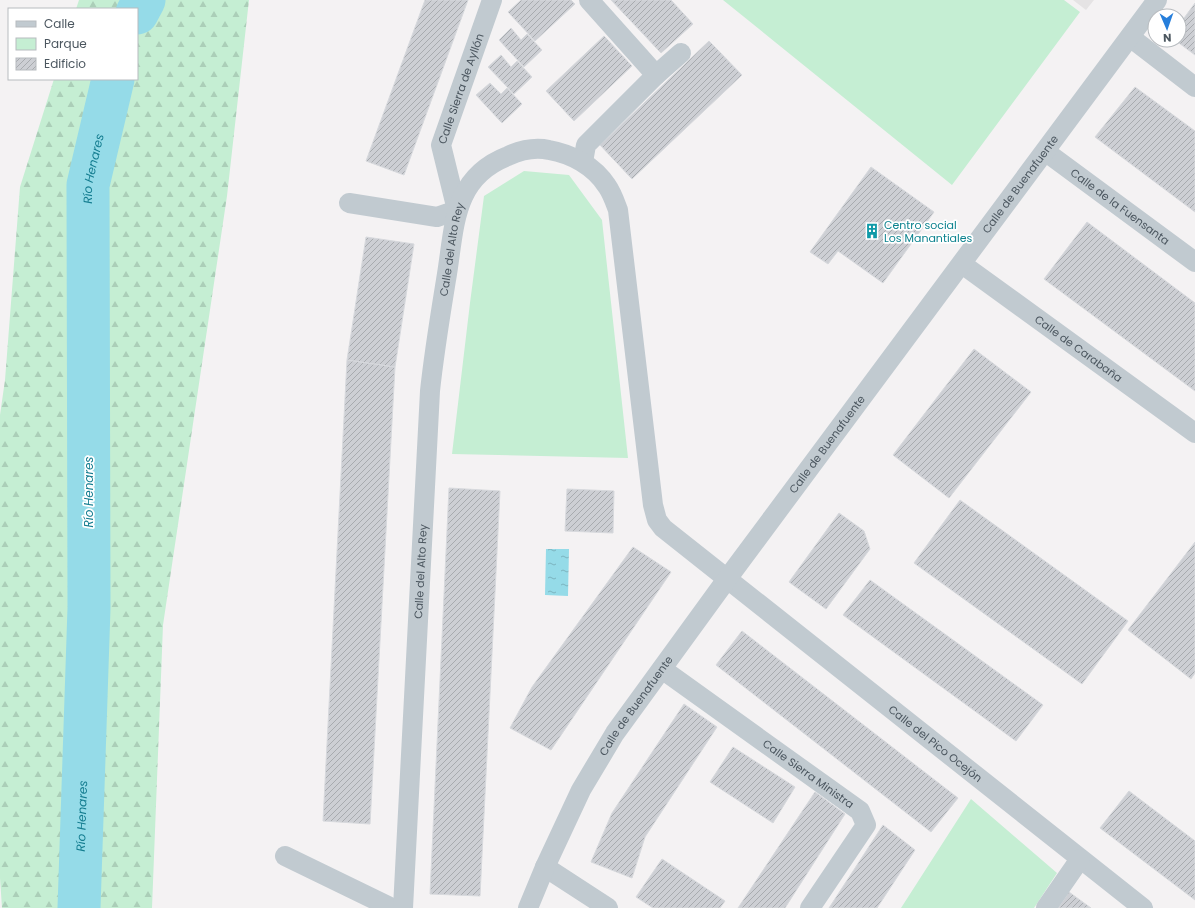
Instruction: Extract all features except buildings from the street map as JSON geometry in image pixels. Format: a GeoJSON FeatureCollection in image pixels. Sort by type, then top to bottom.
{"type":"FeatureCollection","features":[{"type":"Feature","properties":{"kind":"street","name":"Calle Sierra de Ayllón"},"geometry":{"type":"LineString","coordinates":[[457,210],[441,144],[492,0]]}},
{"type":"Feature","properties":{"kind":"street"},"geometry":{"type":"LineString","coordinates":[[589,0],[656,75]]}},
{"type":"Feature","properties":{"kind":"street","name":"Calle de Buenafuente"},"geometry":{"type":"LineString","coordinates":[[528,908],[545,867],[581,790],[615,733],[727,579],[1046,152],[1101,74],[1157,0]]}},
{"type":"Feature","properties":{"kind":"street"},"geometry":{"type":"LineString","coordinates":[[1130,37],[1195,86]]}},
{"type":"Feature","properties":{"kind":"street"},"geometry":{"type":"LineString","coordinates":[[582,162],[586,145],[656,75],[681,53]]}},
{"type":"Feature","properties":{"kind":"street","name":"Calle del Alto Rey"},"geometry":{"type":"LineString","coordinates":[[403,908],[430,391],[434,353],[457,210],[474,178],[491,164],[509,155],[527,150],[545,149],[567,154],[582,162],[607,186],[618,210],[657,520],[663,528],[727,579]]}},
{"type":"Feature","properties":{"kind":"street","name":"Calle de la Fuensanta"},"geometry":{"type":"LineString","coordinates":[[1046,152],[1195,262]]}},
{"type":"Feature","properties":{"kind":"street"},"geometry":{"type":"LineString","coordinates":[[349,203],[437,218],[457,210]]}},
{"type":"Feature","properties":{"kind":"street","name":"Calle de Carabaña"},"geometry":{"type":"LineString","coordinates":[[962,264],[1195,433]]}},
{"type":"Feature","properties":{"kind":"street","name":"Calle del Pico Ocejón"},"geometry":{"type":"LineString","coordinates":[[727,579],[1143,908]]}},
{"type":"Feature","properties":{"kind":"street","name":"Calle Sierra Ministra"},"geometry":{"type":"LineString","coordinates":[[662,669],[860,811],[866,825],[810,908]]}},
{"type":"Feature","properties":{"kind":"street"},"geometry":{"type":"LineString","coordinates":[[285,856],[392,908]]}},
{"type":"Feature","properties":{"kind":"street"},"geometry":{"type":"LineString","coordinates":[[1046,908],[1080,859]]}},
{"type":"Feature","properties":{"kind":"street"},"geometry":{"type":"LineString","coordinates":[[545,867],[608,908]]}},
{"type":"Feature","properties":{"kind":"shaded area"},"geometry":{"type":"Polygon","coordinates":[[[1073,0],[1094,0],[1086,10],[1073,0]]]}},
{"type":"Feature","properties":{"kind":"green space"},"geometry":{"type":"Polygon","coordinates":[[[79,0],[249,0],[227,196],[163,625],[152,908],[2,908],[0,878],[0,415],[5,380],[20,187],[54,80],[138,80],[138,8],[76,8],[79,0]]]}},
{"type":"Feature","properties":{"kind":"green space"},"geometry":{"type":"Polygon","coordinates":[[[723,0],[1064,0],[1080,12],[952,185],[723,0]]]}},
{"type":"Feature","properties":{"kind":"green space"},"geometry":{"type":"Polygon","coordinates":[[[524,171],[569,175],[602,220],[628,458],[452,454],[484,196],[524,171]]]}},
{"type":"Feature","properties":{"kind":"green space"},"geometry":{"type":"Polygon","coordinates":[[[971,799],[1057,873],[1034,908],[901,908],[971,799]]]}},
{"type":"Feature","properties":{"kind":"water"},"geometry":{"type":"Polygon","coordinates":[[[546,549],[569,549],[568,596],[545,595],[546,549]]]}},
{"type":"Feature","properties":{"kind":"waterway","name":"Río Henares"},"geometry":{"type":"LineString","coordinates":[[138,11],[144,0]]}},
{"type":"Feature","properties":{"kind":"waterway","name":"Río Henares"},"geometry":{"type":"LineString","coordinates":[[79,908],[89,608],[88,185],[113,80]]}},
{"type":"Feature","properties":{"kind":"place","name":"Centro social Los Manantiales"},"geometry":{"type":"Point","coordinates":[872,231]}}]}
